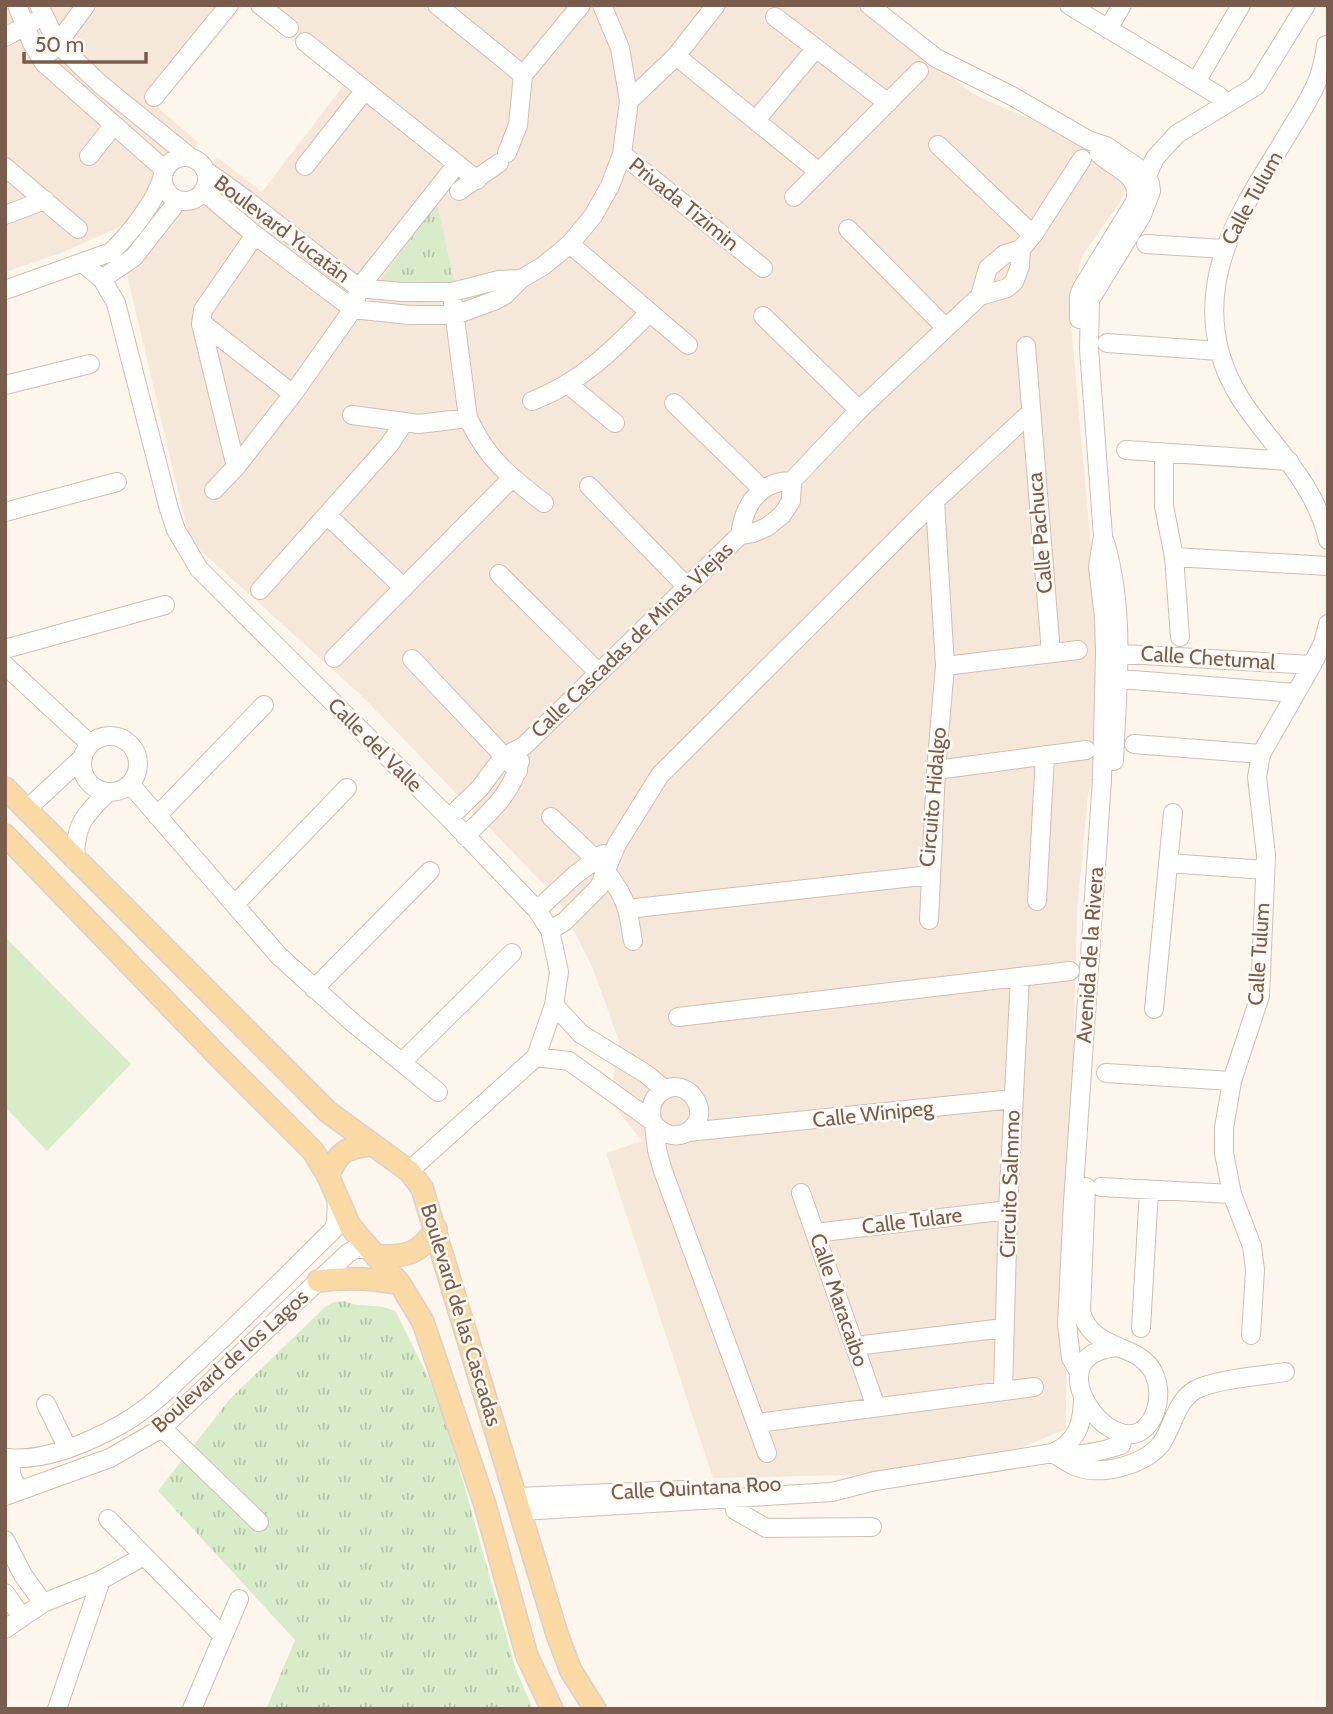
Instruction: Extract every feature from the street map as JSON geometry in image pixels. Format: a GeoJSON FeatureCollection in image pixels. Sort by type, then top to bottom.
{"type":"FeatureCollection","features":[{"type":"Feature","properties":{"kind":"main road","name":"Boulevard de las Cascadas"},"geometry":{"type":"LineString","coordinates":[[5,788],[328,1112],[409,1171],[422,1188],[557,1633],[571,1671],[595,1709]]}},
{"type":"Feature","properties":{"kind":"main road","name":"Boulevard de las Cascadas"},"geometry":{"type":"LineString","coordinates":[[5,835],[313,1151],[351,1226],[400,1284],[423,1322],[485,1505],[527,1656],[552,1709]]}},
{"type":"Feature","properties":{"kind":"main road"},"geometry":{"type":"LineString","coordinates":[[328,1176],[341,1153],[352,1147],[371,1145]]}},
{"type":"Feature","properties":{"kind":"main road"},"geometry":{"type":"LineString","coordinates":[[374,1253],[398,1257],[415,1252],[426,1244],[436,1229]]}},
{"type":"Feature","properties":{"kind":"main road"},"geometry":{"type":"LineString","coordinates":[[318,1281],[356,1278],[400,1284]]}},
{"type":"Feature","properties":{"kind":"street"},"geometry":{"type":"LineString","coordinates":[[17,5],[24,27],[44,63],[164,172]]}},
{"type":"Feature","properties":{"kind":"street"},"geometry":{"type":"LineString","coordinates":[[44,63],[86,5]]}},
{"type":"Feature","properties":{"kind":"street"},"geometry":{"type":"LineString","coordinates":[[154,97],[229,5]]}},
{"type":"Feature","properties":{"kind":"street"},"geometry":{"type":"LineString","coordinates":[[260,5],[289,28]]}},
{"type":"Feature","properties":{"kind":"street"},"geometry":{"type":"LineString","coordinates":[[437,5],[523,75]]}},
{"type":"Feature","properties":{"kind":"street"},"geometry":{"type":"LineString","coordinates":[[459,191],[503,158],[518,125],[523,75],[581,5]]}},
{"type":"Feature","properties":{"kind":"street"},"geometry":{"type":"LineString","coordinates":[[602,5],[620,47],[629,102],[622,154]]}},
{"type":"Feature","properties":{"kind":"street"},"geometry":{"type":"LineString","coordinates":[[629,102],[676,57],[716,5]]}},
{"type":"Feature","properties":{"kind":"street","name":"Avenida de la Rivera"},"geometry":{"type":"LineString","coordinates":[[869,5],[936,58],[1012,96],[1088,140],[1118,153],[1147,176],[1151,191],[1142,215],[1090,300],[1089,349],[1103,536],[1116,591],[1107,780],[1079,1203],[1067,1324],[1071,1358],[1079,1372]]}},
{"type":"Feature","properties":{"kind":"street"},"geometry":{"type":"LineString","coordinates":[[1069,5],[1219,96]]}},
{"type":"Feature","properties":{"kind":"street"},"geometry":{"type":"LineString","coordinates":[[1108,29],[1122,5]]}},
{"type":"Feature","properties":{"kind":"street"},"geometry":{"type":"LineString","coordinates":[[1196,82],[1241,5]]}},
{"type":"Feature","properties":{"kind":"street"},"geometry":{"type":"LineString","coordinates":[[1147,176],[1155,158],[1177,134],[1256,86],[1306,5]]}},
{"type":"Feature","properties":{"kind":"street"},"geometry":{"type":"LineString","coordinates":[[5,37],[24,27],[41,11],[57,43],[100,84],[202,165],[207,178],[203,191],[197,197],[189,200],[176,199],[163,183],[164,172]]}},
{"type":"Feature","properties":{"kind":"street"},"geometry":{"type":"LineString","coordinates":[[775,17],[888,103]]}},
{"type":"Feature","properties":{"kind":"street"},"geometry":{"type":"LineString","coordinates":[[305,42],[477,180]]}},
{"type":"Feature","properties":{"kind":"street","name":"Calle Tulum"},"geometry":{"type":"LineString","coordinates":[[1326,45],[1320,80],[1235,223],[1224,249],[1216,283],[1215,306],[1219,351],[1226,373],[1242,402],[1289,461],[1316,502],[1328,540]]}},
{"type":"Feature","properties":{"kind":"street"},"geometry":{"type":"LineString","coordinates":[[756,120],[816,48]]}},
{"type":"Feature","properties":{"kind":"street"},"geometry":{"type":"LineString","coordinates":[[676,57],[819,172]]}},
{"type":"Feature","properties":{"kind":"street"},"geometry":{"type":"LineString","coordinates":[[794,197],[919,71]]}},
{"type":"Feature","properties":{"kind":"street"},"geometry":{"type":"LineString","coordinates":[[305,166],[365,90]]}},
{"type":"Feature","properties":{"kind":"street"},"geometry":{"type":"LineString","coordinates":[[89,156],[114,125]]}},
{"type":"Feature","properties":{"kind":"street","name":"Avenida de la Rivera"},"geometry":{"type":"LineString","coordinates":[[1088,140],[1101,156],[1130,176],[1138,193],[1079,296],[1080,328],[1089,349]]}},
{"type":"Feature","properties":{"kind":"street"},"geometry":{"type":"LineString","coordinates":[[938,145],[1027,242]]}},
{"type":"Feature","properties":{"kind":"street","name":"Privada Tizimin"},"geometry":{"type":"LineString","coordinates":[[570,244],[593,216],[610,186],[622,154],[764,268]]}},
{"type":"Feature","properties":{"kind":"street"},"geometry":{"type":"LineString","coordinates":[[5,290],[84,264],[111,252],[121,243],[160,189],[164,172],[176,159],[191,158]]}},
{"type":"Feature","properties":{"kind":"street","name":"Calle Cascadas de Minas Viejas"},"geometry":{"type":"LineString","coordinates":[[740,535],[767,527],[782,515],[791,501],[792,481],[859,410],[980,296],[1007,288],[1014,282],[1027,242],[1082,159]]}},
{"type":"Feature","properties":{"kind":"street"},"geometry":{"type":"LineString","coordinates":[[359,288],[457,164]]}},
{"type":"Feature","properties":{"kind":"street"},"geometry":{"type":"LineString","coordinates":[[5,167],[78,229]]}},
{"type":"Feature","properties":{"kind":"street","name":"Boulevard Yucatán"},"geometry":{"type":"LineString","coordinates":[[206,171],[359,288],[402,292],[452,292],[499,280],[521,279]]}},
{"type":"Feature","properties":{"kind":"street","name":"Boulevard Yucatán"},"geometry":{"type":"LineString","coordinates":[[203,191],[255,235],[353,309],[410,315],[455,315]]}},
{"type":"Feature","properties":{"kind":"street"},"geometry":{"type":"LineString","coordinates":[[102,279],[134,257],[173,207],[176,199]]}},
{"type":"Feature","properties":{"kind":"street"},"geometry":{"type":"LineString","coordinates":[[5,215],[45,200]]}},
{"type":"Feature","properties":{"kind":"street"},"geometry":{"type":"LineString","coordinates":[[848,229],[945,327]]}},
{"type":"Feature","properties":{"kind":"street"},"geometry":{"type":"LineString","coordinates":[[236,467],[204,341],[203,310],[255,235]]}},
{"type":"Feature","properties":{"kind":"street","name":"Calle Cascadas de Minas Viejas"},"geometry":{"type":"LineString","coordinates":[[980,296],[988,268],[1004,254],[1027,242]]}},
{"type":"Feature","properties":{"kind":"street"},"geometry":{"type":"LineString","coordinates":[[455,315],[505,295],[521,279],[543,266],[570,244],[688,345]]}},
{"type":"Feature","properties":{"kind":"street"},"geometry":{"type":"LineString","coordinates":[[1146,244],[1224,249]]}},
{"type":"Feature","properties":{"kind":"street","name":"Calle del Valle"},"geometry":{"type":"LineString","coordinates":[[84,264],[102,279],[116,303],[169,509],[187,551],[199,569],[449,818],[537,910],[550,930],[559,972],[554,1005],[536,1057],[409,1171]]}},
{"type":"Feature","properties":{"kind":"street","name":"Boulevard Yucatán"},"geometry":{"type":"LineString","coordinates":[[353,309],[359,288]]}},
{"type":"Feature","properties":{"kind":"street"},"geometry":{"type":"LineString","coordinates":[[452,292],[468,418],[494,462],[544,503]]}},
{"type":"Feature","properties":{"kind":"street"},"geometry":{"type":"LineString","coordinates":[[214,490],[236,467],[293,394],[353,309]]}},
{"type":"Feature","properties":{"kind":"street"},"geometry":{"type":"LineString","coordinates":[[532,401],[569,385],[617,346],[649,313]]}},
{"type":"Feature","properties":{"kind":"street"},"geometry":{"type":"LineString","coordinates":[[763,316],[859,410]]}},
{"type":"Feature","properties":{"kind":"street"},"geometry":{"type":"LineString","coordinates":[[202,323],[293,394]]}},
{"type":"Feature","properties":{"kind":"street"},"geometry":{"type":"LineString","coordinates":[[1107,343],[1219,351]]}},
{"type":"Feature","properties":{"kind":"street","name":"Calle Pachuca"},"geometry":{"type":"LineString","coordinates":[[1026,346],[1051,653]]}},
{"type":"Feature","properties":{"kind":"street"},"geometry":{"type":"LineString","coordinates":[[5,386],[90,364]]}},
{"type":"Feature","properties":{"kind":"street"},"geometry":{"type":"LineString","coordinates":[[569,385],[615,423]]}},
{"type":"Feature","properties":{"kind":"street"},"geometry":{"type":"LineString","coordinates":[[674,403],[762,489],[781,481],[792,481]]}},
{"type":"Feature","properties":{"kind":"street"},"geometry":{"type":"LineString","coordinates":[[537,910],[600,867],[660,775],[935,501],[1030,413]]}},
{"type":"Feature","properties":{"kind":"street"},"geometry":{"type":"LineString","coordinates":[[352,415],[403,424],[468,418]]}},
{"type":"Feature","properties":{"kind":"street"},"geometry":{"type":"LineString","coordinates":[[260,590],[389,445],[403,424]]}},
{"type":"Feature","properties":{"kind":"street"},"geometry":{"type":"LineString","coordinates":[[1126,450],[1289,461]]}},
{"type":"Feature","properties":{"kind":"street"},"geometry":{"type":"LineString","coordinates":[[1164,453],[1164,506],[1174,557],[1180,637]]}},
{"type":"Feature","properties":{"kind":"street"},"geometry":{"type":"LineString","coordinates":[[334,657],[512,478]]}},
{"type":"Feature","properties":{"kind":"street"},"geometry":{"type":"LineString","coordinates":[[5,512],[117,482]]}},
{"type":"Feature","properties":{"kind":"street"},"geometry":{"type":"LineString","coordinates":[[589,486],[687,587]]}},
{"type":"Feature","properties":{"kind":"street","name":"Calle Cascadas de Minas Viejas"},"geometry":{"type":"LineString","coordinates":[[449,818],[480,788],[503,757],[524,746],[740,535],[746,509],[762,489]]}},
{"type":"Feature","properties":{"kind":"street","name":"Circuito Hidalgo"},"geometry":{"type":"LineString","coordinates":[[626,909],[931,875],[945,666],[935,501]]}},
{"type":"Feature","properties":{"kind":"street"},"geometry":{"type":"LineString","coordinates":[[327,515],[404,587]]}},
{"type":"Feature","properties":{"kind":"street"},"geometry":{"type":"LineString","coordinates":[[1174,557],[1328,566]]}},
{"type":"Feature","properties":{"kind":"street"},"geometry":{"type":"LineString","coordinates":[[499,575],[599,673]]}},
{"type":"Feature","properties":{"kind":"street"},"geometry":{"type":"LineString","coordinates":[[5,649],[165,605]]}},
{"type":"Feature","properties":{"kind":"street","name":"Calle Tulum"},"geometry":{"type":"LineString","coordinates":[[1251,1335],[1255,1270],[1252,1246],[1232,1194],[1224,1153],[1224,1128],[1232,1081],[1260,996],[1266,855],[1257,777],[1261,754],[1312,666],[1328,624]]}},
{"type":"Feature","properties":{"kind":"street"},"geometry":{"type":"LineString","coordinates":[[945,666],[1078,650]]}},
{"type":"Feature","properties":{"kind":"street","name":"Calle Chetumal"},"geometry":{"type":"LineString","coordinates":[[1112,653],[1312,666]]}},
{"type":"Feature","properties":{"kind":"street"},"geometry":{"type":"LineString","coordinates":[[1186,683],[1189,657]]}},
{"type":"Feature","properties":{"kind":"street"},"geometry":{"type":"LineString","coordinates":[[412,659],[518,771]]}},
{"type":"Feature","properties":{"kind":"street"},"geometry":{"type":"LineString","coordinates":[[5,665],[86,751]]}},
{"type":"Feature","properties":{"kind":"street","name":"Calle Chetumal"},"geometry":{"type":"LineString","coordinates":[[1111,679],[1296,693]]}},
{"type":"Feature","properties":{"kind":"street"},"geometry":{"type":"LineString","coordinates":[[157,816],[264,705]]}},
{"type":"Feature","properties":{"kind":"street"},"geometry":{"type":"LineString","coordinates":[[26,810],[86,751],[104,737],[120,738],[133,747],[137,754],[138,770],[124,789],[108,792],[100,790],[87,781],[83,774],[86,751]]}},
{"type":"Feature","properties":{"kind":"street"},"geometry":{"type":"LineString","coordinates":[[1134,744],[1261,754]]}},
{"type":"Feature","properties":{"kind":"street","name":"Calle Cascadas de Minas Viejas"},"geometry":{"type":"LineString","coordinates":[[465,836],[501,802],[518,771],[524,746]]}},
{"type":"Feature","properties":{"kind":"street"},"geometry":{"type":"LineString","coordinates":[[936,770],[1086,750]]}},
{"type":"Feature","properties":{"kind":"street"},"geometry":{"type":"LineString","coordinates":[[1037,901],[1045,755]]}},
{"type":"Feature","properties":{"kind":"street"},"geometry":{"type":"LineString","coordinates":[[130,784],[279,956],[314,989],[438,1092]]}},
{"type":"Feature","properties":{"kind":"street"},"geometry":{"type":"LineString","coordinates":[[235,904],[347,788]]}},
{"type":"Feature","properties":{"kind":"street"},"geometry":{"type":"LineString","coordinates":[[75,860],[78,830],[84,815],[108,792]]}},
{"type":"Feature","properties":{"kind":"street"},"geometry":{"type":"LineString","coordinates":[[1154,1009],[1173,813]]}},
{"type":"Feature","properties":{"kind":"street"},"geometry":{"type":"LineString","coordinates":[[551,817],[618,889],[626,909],[632,942]]}},
{"type":"Feature","properties":{"kind":"street"},"geometry":{"type":"LineString","coordinates":[[1168,863],[1265,870]]}},
{"type":"Feature","properties":{"kind":"street"},"geometry":{"type":"LineString","coordinates":[[550,930],[564,922],[598,887],[600,867]]}},
{"type":"Feature","properties":{"kind":"street"},"geometry":{"type":"LineString","coordinates":[[314,989],[430,871]]}},
{"type":"Feature","properties":{"kind":"street"},"geometry":{"type":"LineString","coordinates":[[929,920],[931,875]]}},
{"type":"Feature","properties":{"kind":"street"},"geometry":{"type":"LineString","coordinates":[[402,1062],[512,953]]}},
{"type":"Feature","properties":{"kind":"street"},"geometry":{"type":"LineString","coordinates":[[678,1017],[1070,971]]}},
{"type":"Feature","properties":{"kind":"street","name":"Circuito Salmmo"},"geometry":{"type":"LineString","coordinates":[[1003,1391],[1008,1210],[1020,977]]}},
{"type":"Feature","properties":{"kind":"street"},"geometry":{"type":"LineString","coordinates":[[554,1005],[581,1034],[646,1074],[664,1089]]}},
{"type":"Feature","properties":{"kind":"street"},"geometry":{"type":"LineString","coordinates":[[569,1061],[581,1034]]}},
{"type":"Feature","properties":{"kind":"street"},"geometry":{"type":"LineString","coordinates":[[536,1057],[569,1061],[662,1132],[671,1136],[685,1134]]}},
{"type":"Feature","properties":{"kind":"street"},"geometry":{"type":"LineString","coordinates":[[1106,1073],[1232,1081]]}},
{"type":"Feature","properties":{"kind":"street"},"geometry":{"type":"LineString","coordinates":[[733,1129],[699,1107],[690,1092],[682,1087],[664,1089],[654,1097],[650,1108],[663,1171],[766,1453]]}},
{"type":"Feature","properties":{"kind":"street","name":"Calle Winipeg"},"geometry":{"type":"LineString","coordinates":[[685,1134],[1013,1099]]}},
{"type":"Feature","properties":{"kind":"street"},"geometry":{"type":"LineString","coordinates":[[663,1171],[685,1134],[698,1122],[699,1107]]}},
{"type":"Feature","properties":{"kind":"street"},"geometry":{"type":"LineString","coordinates":[[1101,1187],[1232,1194]]}},
{"type":"Feature","properties":{"kind":"street"},"geometry":{"type":"LineString","coordinates":[[1141,1328],[1149,1190]]}},
{"type":"Feature","properties":{"kind":"street","name":"Calle Maracaibo"},"geometry":{"type":"LineString","coordinates":[[801,1193],[876,1407]]}},
{"type":"Feature","properties":{"kind":"street","name":"Boulevard de los Lagos"},"geometry":{"type":"LineString","coordinates":[[8,1458],[39,1456],[68,1449],[123,1424],[214,1347],[333,1230],[337,1197]]}},
{"type":"Feature","properties":{"kind":"street","name":"Avenida de la Rivera"},"geometry":{"type":"LineString","coordinates":[[1079,1203],[1081,1312],[1084,1323],[1098,1338],[1118,1347]]}},
{"type":"Feature","properties":{"kind":"street","name":"Calle Tulare"},"geometry":{"type":"LineString","coordinates":[[815,1233],[1008,1210]]}},
{"type":"Feature","properties":{"kind":"street","name":"Boulevard de los Lagos"},"geometry":{"type":"LineString","coordinates":[[12,1493],[110,1458],[162,1428],[355,1249],[374,1253]]}},
{"type":"Feature","properties":{"kind":"street"},"geometry":{"type":"LineString","coordinates":[[855,1346],[1004,1328]]}},
{"type":"Feature","properties":{"kind":"street"},"geometry":{"type":"LineString","coordinates":[[1053,1453],[1066,1447],[1081,1426],[1083,1396],[1079,1372],[1082,1362],[1092,1353],[1104,1348],[1118,1347],[1144,1360],[1153,1370],[1158,1383],[1156,1412],[1140,1433],[1124,1435],[1100,1421],[1083,1396]]}},
{"type":"Feature","properties":{"kind":"street"},"geometry":{"type":"LineString","coordinates":[[1053,1453],[1077,1467],[1095,1471],[1122,1466],[1150,1454],[1161,1443],[1185,1398],[1193,1391],[1206,1386],[1285,1372]]}},
{"type":"Feature","properties":{"kind":"street"},"geometry":{"type":"LineString","coordinates":[[757,1423],[1034,1387]]}},
{"type":"Feature","properties":{"kind":"street"},"geometry":{"type":"LineString","coordinates":[[46,1404],[68,1449]]}},
{"type":"Feature","properties":{"kind":"street"},"geometry":{"type":"LineString","coordinates":[[162,1428],[259,1522]]}},
{"type":"Feature","properties":{"kind":"street","name":"Calle Quintana Roo"},"geometry":{"type":"LineString","coordinates":[[519,1504],[762,1491],[831,1480],[875,1481],[1053,1453],[1079,1455],[1121,1445],[1124,1435]]}},
{"type":"Feature","properties":{"kind":"street"},"geometry":{"type":"LineString","coordinates":[[8,1458],[12,1493]]}},
{"type":"Feature","properties":{"kind":"street"},"geometry":{"type":"LineString","coordinates":[[753,1521],[764,1509],[762,1491]]}},
{"type":"Feature","properties":{"kind":"street"},"geometry":{"type":"LineString","coordinates":[[732,1493],[735,1510],[766,1528],[872,1527]]}},
{"type":"Feature","properties":{"kind":"street"},"geometry":{"type":"LineString","coordinates":[[108,1519],[223,1636]]}},
{"type":"Feature","properties":{"kind":"street"},"geometry":{"type":"LineString","coordinates":[[5,1541],[23,1576],[43,1603]]}},
{"type":"Feature","properties":{"kind":"street"},"geometry":{"type":"LineString","coordinates":[[5,1629],[43,1603],[101,1580],[144,1556]]}},
{"type":"Feature","properties":{"kind":"street"},"geometry":{"type":"LineString","coordinates":[[57,1709],[101,1580]]}},
{"type":"Feature","properties":{"kind":"street"},"geometry":{"type":"LineString","coordinates":[[5,1593],[21,1616]]}},
{"type":"Feature","properties":{"kind":"street"},"geometry":{"type":"LineString","coordinates":[[192,1709],[239,1599]]}},
{"type":"Feature","properties":{"kind":"shaded area"},"geometry":{"type":"Polygon","coordinates":[[[5,5],[244,5],[158,108],[198,142],[144,216],[61,253],[5,272],[5,5]]]}},
{"type":"Feature","properties":{"kind":"shaded area"},"geometry":{"type":"Polygon","coordinates":[[[248,5],[861,5],[975,95],[1053,129],[1122,172],[1129,182],[1119,204],[1083,254],[1069,302],[1097,614],[1096,768],[1088,795],[1077,912],[1066,1328],[1066,1429],[1013,1451],[853,1475],[713,1478],[606,1153],[642,1141],[610,1101],[619,1041],[593,969],[558,899],[363,697],[190,541],[126,271],[217,157],[262,192],[346,82],[248,5]]]}},
{"type":"Feature","properties":{"kind":"green space"},"geometry":{"type":"Polygon","coordinates":[[[437,203],[457,296],[375,288],[437,203]]]}},
{"type":"Feature","properties":{"kind":"green space"},"geometry":{"type":"Polygon","coordinates":[[[5,937],[131,1064],[47,1151],[5,1107],[5,937]]]}},
{"type":"Feature","properties":{"kind":"green space"},"geometry":{"type":"Polygon","coordinates":[[[344,1301],[384,1307],[396,1312],[431,1383],[451,1439],[516,1670],[533,1709],[266,1709],[295,1640],[158,1491],[229,1400],[325,1307],[344,1301]]]}}]}
